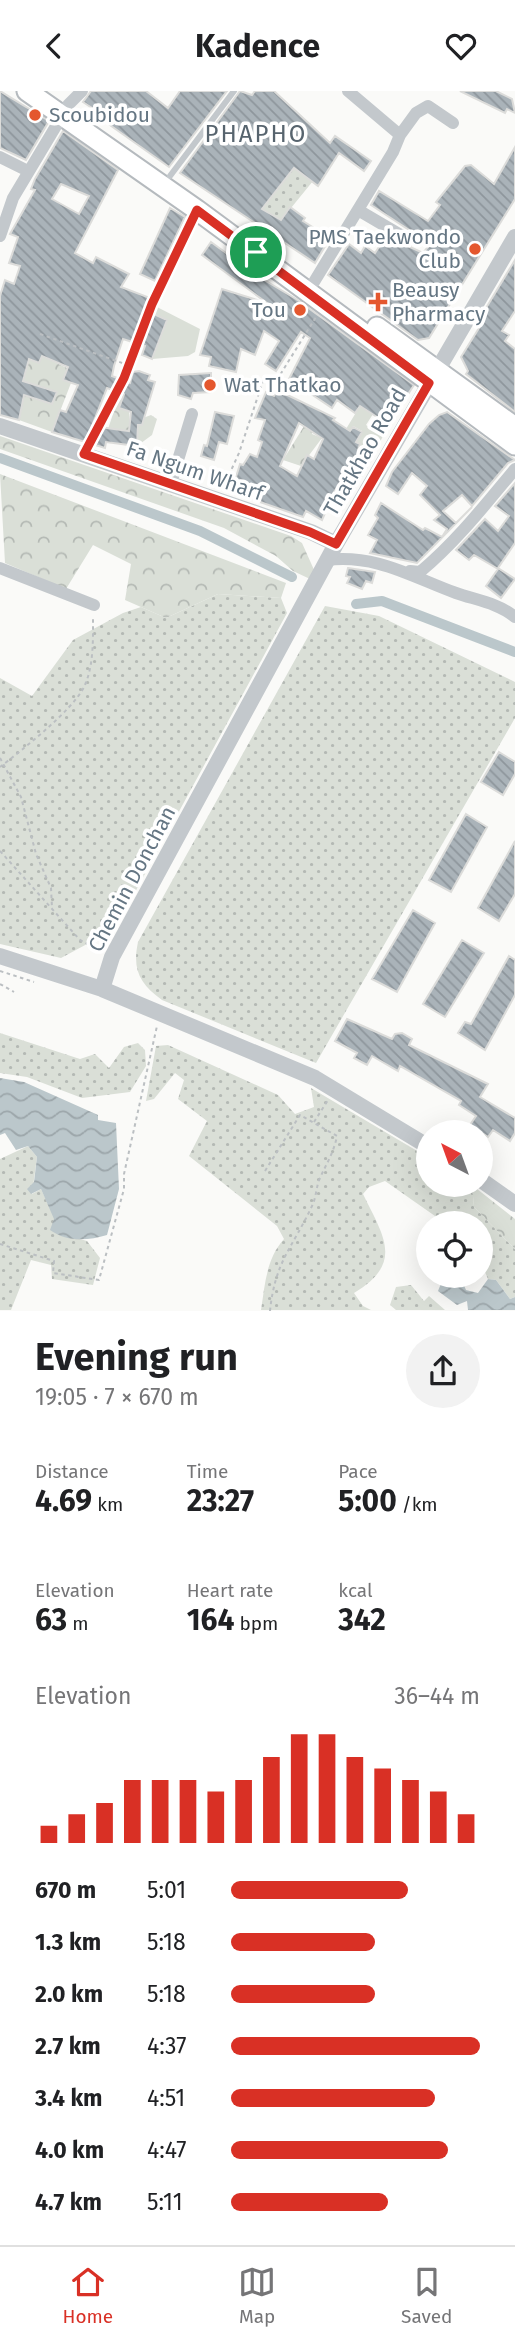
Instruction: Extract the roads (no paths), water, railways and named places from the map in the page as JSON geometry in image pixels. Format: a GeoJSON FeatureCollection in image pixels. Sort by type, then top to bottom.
{"type":"FeatureCollection","features":[{"type":"Feature","properties":{"kind":"main road"},"geometry":{"type":"LineString","coordinates":[[27,91],[65,111],[170,176],[314,282],[515,445]]}},
{"type":"Feature","properties":{"kind":"main road"},"geometry":{"type":"LineString","coordinates":[[50,91],[65,111],[325,304],[433,377],[515,427]]}},
{"type":"Feature","properties":{"kind":"street"},"geometry":{"type":"LineString","coordinates":[[0,236],[13,198],[28,171],[65,111],[82,91]]}},
{"type":"Feature","properties":{"kind":"street"},"geometry":{"type":"LineString","coordinates":[[348,91],[400,135]]}},
{"type":"Feature","properties":{"kind":"street"},"geometry":{"type":"LineString","coordinates":[[314,282],[400,135],[416,113],[428,106],[453,123]]}},
{"type":"Feature","properties":{"kind":"street"},"geometry":{"type":"LineString","coordinates":[[0,157],[28,171]]}},
{"type":"Feature","properties":{"kind":"street"},"geometry":{"type":"LineString","coordinates":[[358,210],[404,237]]}},
{"type":"Feature","properties":{"kind":"street","name":"Thatkhao Road"},"geometry":{"type":"LineString","coordinates":[[336,544],[515,237]]}},
{"type":"Feature","properties":{"kind":"street"},"geometry":{"type":"LineString","coordinates":[[171,483],[192,414]]}},
{"type":"Feature","properties":{"kind":"street","name":"Fa Ngum Wharf"},"geometry":{"type":"LineString","coordinates":[[0,426],[171,483],[336,544]]}},
{"type":"Feature","properties":{"kind":"street"},"geometry":{"type":"LineString","coordinates":[[407,571],[420,572],[435,560],[483,510],[515,470]]}},
{"type":"Feature","properties":{"kind":"street","name":"Chemin Donchan"},"geometry":{"type":"LineString","coordinates":[[102,989],[112,957],[336,544]]}},
{"type":"Feature","properties":{"kind":"street"},"geometry":{"type":"LineString","coordinates":[[327,560],[359,558],[407,571],[445,589],[509,605],[515,617]]}},
{"type":"Feature","properties":{"kind":"street"},"geometry":{"type":"LineString","coordinates":[[0,568],[94,605]]}},
{"type":"Feature","properties":{"kind":"street"},"geometry":{"type":"LineString","coordinates":[[0,956],[102,989],[314,1078],[416,1139]]}},
{"type":"Feature","properties":{"kind":"street"},"geometry":{"type":"LineString","coordinates":[[494,1189],[515,1204]]}},
{"type":"Feature","properties":{"kind":"lane"},"geometry":{"type":"LineString","coordinates":[[170,176],[234,91]]}},
{"type":"Feature","properties":{"kind":"water"},"geometry":{"type":"Polygon","coordinates":[[[0,1078],[24,1082],[98,1115],[98,1120],[116,1123],[119,1189],[107,1235],[77,1239],[63,1237],[50,1230],[54,1219],[41,1189],[31,1194],[27,1189],[34,1182],[37,1157],[28,1146],[16,1150],[5,1133],[0,1135],[0,1078]]]}},
{"type":"Feature","properties":{"kind":"water"},"geometry":{"type":"Polygon","coordinates":[[[493,1280],[496,1280],[510,1299],[515,1297],[515,1310],[468,1310],[467,1301],[457,1305],[438,1291],[439,1288],[465,1288],[478,1293],[482,1288],[493,1288],[493,1280]]]}},
{"type":"Feature","properties":{"kind":"waterway"},"geometry":{"type":"LineString","coordinates":[[0,458],[200,531],[292,577]]}},
{"type":"Feature","properties":{"kind":"waterway"},"geometry":{"type":"LineString","coordinates":[[356,604],[382,601],[515,652]]}},
{"type":"Feature","properties":{"kind":"place","name":"Scoubidou"},"geometry":{"type":"Point","coordinates":[35,115]}},
{"type":"Feature","properties":{"kind":"place","name":"PMS Taekwondo Club"},"geometry":{"type":"Point","coordinates":[475,249]}},
{"type":"Feature","properties":{"kind":"place","name":"Beausy Pharmacy"},"geometry":{"type":"Point","coordinates":[378,302]}},
{"type":"Feature","properties":{"kind":"place","name":"Tou"},"geometry":{"type":"Point","coordinates":[300,310]}},
{"type":"Feature","properties":{"kind":"place","name":"Wat Thatkao"},"geometry":{"type":"Point","coordinates":[210,385]}},
{"type":"Feature","properties":{"kind":"district","name":"PHAPHO"},"geometry":{"type":"Point","coordinates":[256,134]}}]}
